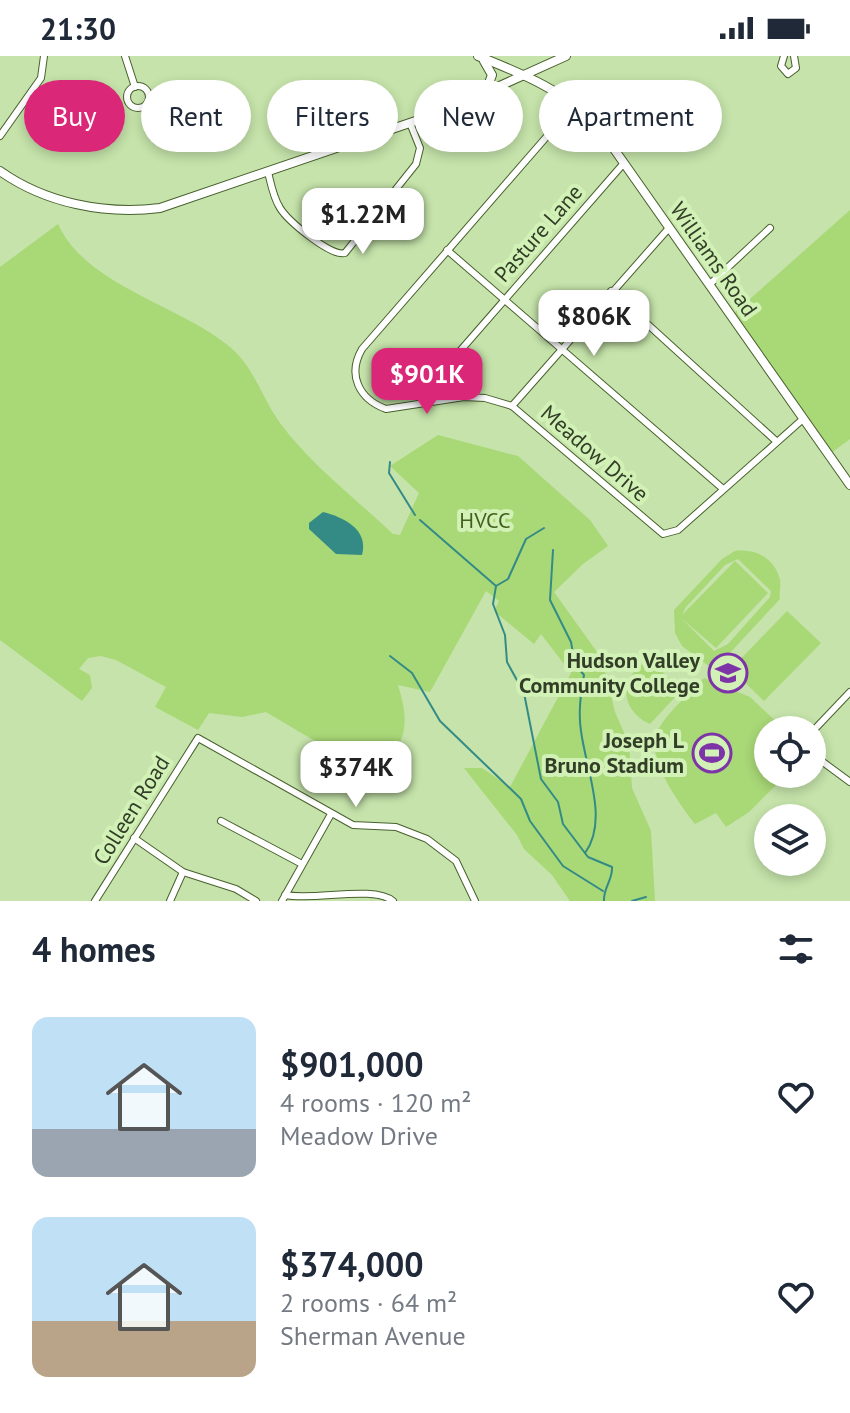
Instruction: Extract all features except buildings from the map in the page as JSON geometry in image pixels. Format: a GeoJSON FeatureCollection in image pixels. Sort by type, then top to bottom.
{"type":"FeatureCollection","features":[{"type":"Feature","properties":{"kind":"main road","name":"Williams Road"},"geometry":{"type":"LineString","coordinates":[[477,56],[539,82]]}},
{"type":"Feature","properties":{"kind":"main road"},"geometry":{"type":"LineString","coordinates":[[477,56],[491,70],[492,80]]}},
{"type":"Feature","properties":{"kind":"main road"},"geometry":{"type":"LineString","coordinates":[[514,80],[566,56]]}},
{"type":"Feature","properties":{"kind":"main road"},"geometry":{"type":"LineString","coordinates":[[0,171],[57,199],[120,210],[174,204],[414,121]]}},
{"type":"Feature","properties":{"kind":"main road","name":"Williams Road"},"geometry":{"type":"LineString","coordinates":[[616,152],[850,485]]}},
{"type":"Feature","properties":{"kind":"street"},"geometry":{"type":"LineString","coordinates":[[0,136],[41,78],[44,56]]}},
{"type":"Feature","properties":{"kind":"street"},"geometry":{"type":"LineString","coordinates":[[125,56],[135,87]]}},
{"type":"Feature","properties":{"kind":"street"},"geometry":{"type":"LineString","coordinates":[[784,56],[781,66],[788,74],[796,68],[794,56]]}},
{"type":"Feature","properties":{"kind":"street"},"geometry":{"type":"LineString","coordinates":[[268,172],[277,202],[285,216],[331,252],[345,253],[416,164],[420,148],[410,123]]}},
{"type":"Feature","properties":{"kind":"street","name":"Meadow Drive"},"geometry":{"type":"LineString","coordinates":[[539,145],[362,349],[355,368],[362,393],[377,406],[392,409],[421,402],[485,398],[512,406],[660,534],[678,530],[803,419]]}},
{"type":"Feature","properties":{"kind":"street","name":"Pasture Lane"},"geometry":{"type":"LineString","coordinates":[[421,402],[426,390],[624,163]]}},
{"type":"Feature","properties":{"kind":"street"},"geometry":{"type":"LineString","coordinates":[[512,406],[669,228]]}},
{"type":"Feature","properties":{"kind":"street"},"geometry":{"type":"LineString","coordinates":[[709,285],[770,228]]}},
{"type":"Feature","properties":{"kind":"street"},"geometry":{"type":"LineString","coordinates":[[447,250],[722,488]]}},
{"type":"Feature","properties":{"kind":"street"},"geometry":{"type":"LineString","coordinates":[[611,291],[776,441]]}},
{"type":"Feature","properties":{"kind":"street"},"geometry":{"type":"LineString","coordinates":[[826,717],[850,692]]}},
{"type":"Feature","properties":{"kind":"street","name":"Colleen Road"},"geometry":{"type":"LineString","coordinates":[[95,901],[198,738],[331,814]]}},
{"type":"Feature","properties":{"kind":"street"},"geometry":{"type":"LineString","coordinates":[[826,764],[850,782]]}},
{"type":"Feature","properties":{"kind":"street"},"geometry":{"type":"LineString","coordinates":[[393,901],[381,895],[307,901],[284,898],[331,814],[353,825],[396,827],[427,839],[456,861],[475,901]]}},
{"type":"Feature","properties":{"kind":"street"},"geometry":{"type":"LineString","coordinates":[[221,821],[302,864]]}},
{"type":"Feature","properties":{"kind":"street"},"geometry":{"type":"LineString","coordinates":[[134,838],[183,872],[236,889],[256,901]]}},
{"type":"Feature","properties":{"kind":"street"},"geometry":{"type":"LineString","coordinates":[[170,901],[183,872]]}},
{"type":"Feature","properties":{"kind":"green space"},"geometry":{"type":"Polygon","coordinates":[[[850,210],[850,439],[831,453],[733,314],[850,210]]]}},
{"type":"Feature","properties":{"kind":"green space","name":"HVCC"},"geometry":{"type":"Polygon","coordinates":[[[58,224],[71,245],[112,279],[209,332],[230,347],[252,373],[292,438],[319,467],[393,534],[400,535],[419,493],[390,466],[438,435],[518,456],[590,520],[608,546],[583,564],[554,592],[602,659],[615,712],[629,744],[632,788],[651,831],[655,901],[570,901],[552,875],[524,849],[517,835],[464,768],[482,768],[510,787],[571,673],[541,634],[534,644],[494,611],[499,601],[486,591],[430,692],[398,685],[404,713],[403,735],[379,779],[266,712],[242,717],[209,713],[198,730],[155,707],[166,687],[116,660],[101,656],[88,658],[79,669],[90,675],[92,688],[82,701],[0,640],[0,267],[58,224]]]}},
{"type":"Feature","properties":{"kind":"green space"},"geometry":{"type":"Polygon","coordinates":[[[735,551],[750,551],[764,556],[777,573],[780,599],[714,670],[682,646],[675,633],[674,610],[722,559],[735,551]],[[738,559],[725,565],[682,615],[735,561],[768,593],[716,648],[681,618],[714,651],[728,644],[770,597],[771,591],[738,559]]]}},
{"type":"Feature","properties":{"kind":"green space"},"geometry":{"type":"Polygon","coordinates":[[[787,611],[821,643],[764,701],[731,669],[787,611]]]}},
{"type":"Feature","properties":{"kind":"green space"},"geometry":{"type":"Polygon","coordinates":[[[650,660],[679,688],[677,695],[650,724],[632,710],[626,692],[632,674],[650,660]]]}},
{"type":"Feature","properties":{"kind":"green space","name":"Joseph L Bruno Stadium"},"geometry":{"type":"Polygon","coordinates":[[[704,678],[750,697],[770,716],[754,716],[754,788],[773,788],[749,812],[726,827],[716,813],[695,824],[667,782],[656,757],[659,727],[704,678]]]}},
{"type":"Feature","properties":{"kind":"water"},"geometry":{"type":"Polygon","coordinates":[[[323,512],[339,517],[358,531],[362,538],[362,555],[336,554],[309,529],[309,523],[323,512]]]}},
{"type":"Feature","properties":{"kind":"waterway"},"geometry":{"type":"LineString","coordinates":[[390,462],[389,473],[415,515]]}},
{"type":"Feature","properties":{"kind":"waterway"},"geometry":{"type":"LineString","coordinates":[[420,520],[496,586],[493,604],[505,635],[507,662],[524,693],[541,779],[558,802],[563,824],[588,857],[612,867],[604,901]]}},
{"type":"Feature","properties":{"kind":"waterway"},"geometry":{"type":"LineString","coordinates":[[496,586],[508,579],[526,539],[544,528]]}},
{"type":"Feature","properties":{"kind":"waterway"},"geometry":{"type":"LineString","coordinates":[[553,550],[550,600],[571,642],[575,664],[584,675],[580,724],[596,810],[592,840],[585,853]]}},
{"type":"Feature","properties":{"kind":"waterway"},"geometry":{"type":"LineString","coordinates":[[390,656],[412,673],[440,721],[521,799],[530,821],[563,866],[603,891]]}},
{"type":"Feature","properties":{"kind":"waterway"},"geometry":{"type":"LineString","coordinates":[[632,901],[646,897]]}},
{"type":"Feature","properties":{"kind":"place","name":"Hudson Valley Community College"},"geometry":{"type":"Point","coordinates":[728,673]}},
{"type":"Feature","properties":{"kind":"place","name":"Joseph L Bruno Stadium"},"geometry":{"type":"Point","coordinates":[712,753]}}]}
